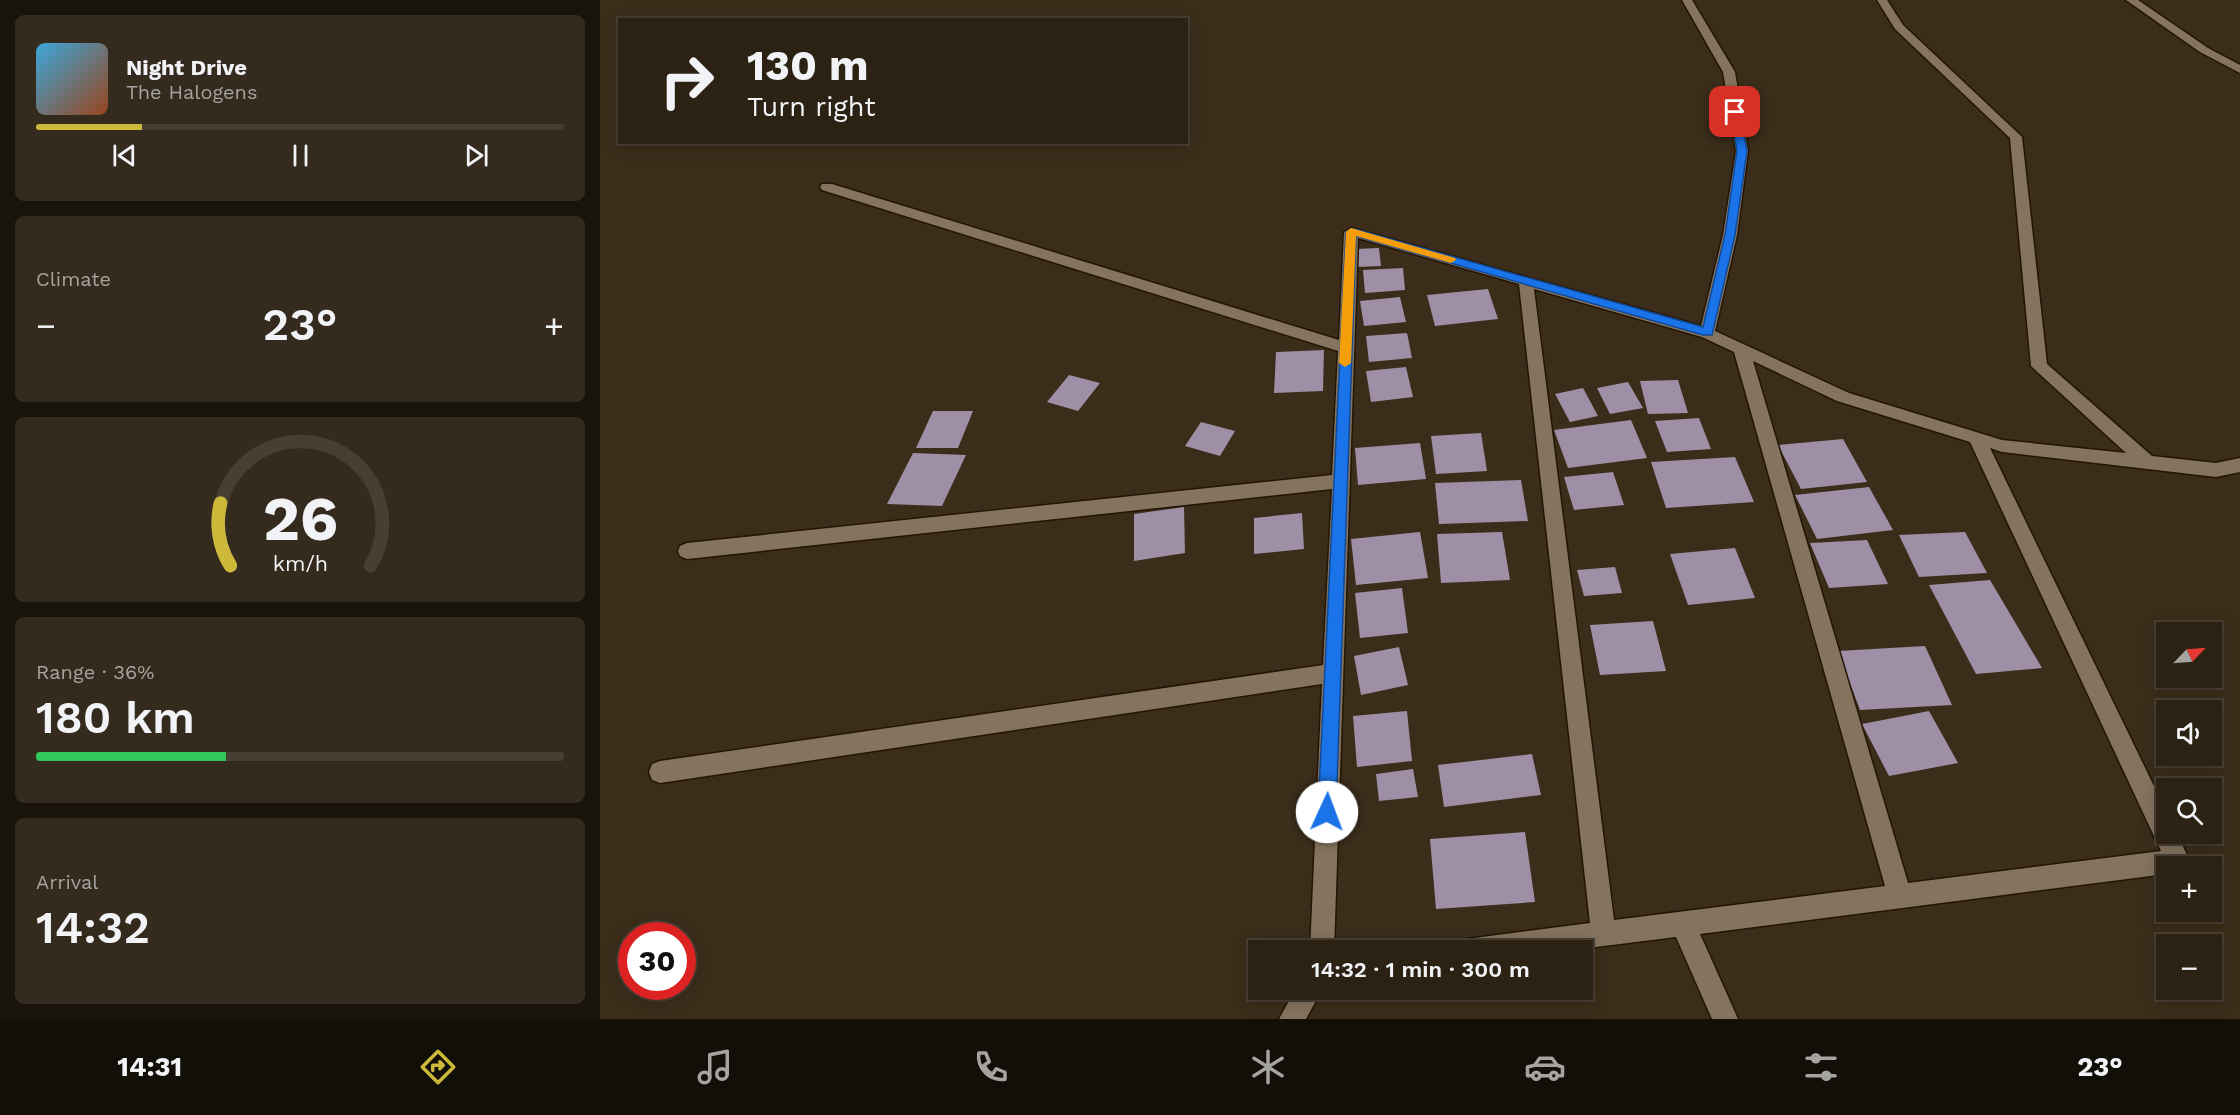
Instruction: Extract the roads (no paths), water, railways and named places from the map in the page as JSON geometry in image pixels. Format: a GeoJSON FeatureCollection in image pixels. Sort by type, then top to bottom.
{"type":"FeatureCollection","features":[{"type":"Feature","properties":{"kind":"street"},"geometry":{"type":"LineString","coordinates":[[1687,0],[1729,72],[1742,151],[1730,235],[1707,333]]}},
{"type":"Feature","properties":{"kind":"street"},"geometry":{"type":"LineString","coordinates":[[1882,0],[1899,27],[2016,137],[2039,366],[2146,462]]}},
{"type":"Feature","properties":{"kind":"street"},"geometry":{"type":"LineString","coordinates":[[2132,0],[2204,50],[2240,70]]}},
{"type":"Feature","properties":{"kind":"street"},"geometry":{"type":"LineString","coordinates":[[827,187],[1346,348]]}},
{"type":"Feature","properties":{"kind":"street"},"geometry":{"type":"LineString","coordinates":[[1322,940],[1351,232],[1707,333],[1843,397],[2002,446],[2216,470],[2240,465]]}},
{"type":"Feature","properties":{"kind":"street"},"geometry":{"type":"LineString","coordinates":[[1526,281],[1603,934]]}},
{"type":"Feature","properties":{"kind":"street"},"geometry":{"type":"LineString","coordinates":[[1741,348],[1900,896]]}},
{"type":"Feature","properties":{"kind":"street"},"geometry":{"type":"LineString","coordinates":[[1555,940],[2178,861],[1976,438]]}},
{"type":"Feature","properties":{"kind":"street"},"geometry":{"type":"LineString","coordinates":[[687,551],[1341,481]]}},
{"type":"Feature","properties":{"kind":"street"},"geometry":{"type":"LineString","coordinates":[[660,772],[1332,673]]}},
{"type":"Feature","properties":{"kind":"street"},"geometry":{"type":"LineString","coordinates":[[1683,924],[1725,1019]]}},
{"type":"Feature","properties":{"kind":"street"},"geometry":{"type":"LineString","coordinates":[[1292,1019],[1303,1000]]}}]}
